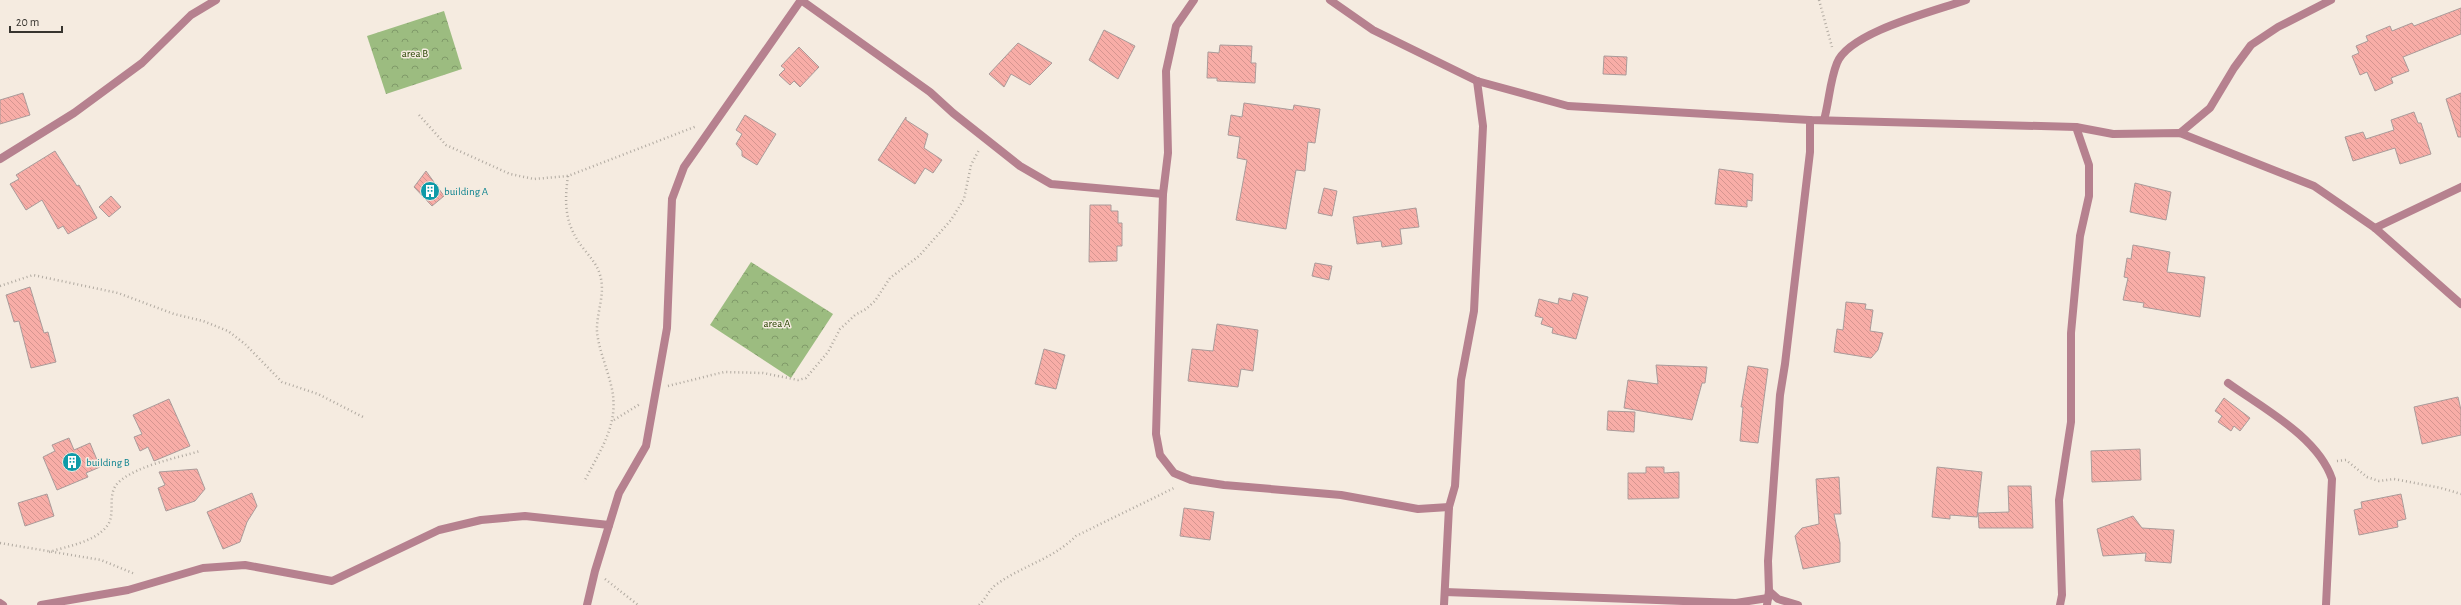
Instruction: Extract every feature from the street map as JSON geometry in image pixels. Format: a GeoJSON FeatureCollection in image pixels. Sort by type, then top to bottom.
{"type":"FeatureCollection","features":[{"type":"Feature","properties":{"kind":"street"},"geometry":{"type":"LineString","coordinates":[[0,159],[74,113],[136,68],[191,15],[216,0]]}},
{"type":"Feature","properties":{"kind":"street"},"geometry":{"type":"LineString","coordinates":[[587,605],[595,571],[619,493],[646,446],[667,328],[672,199],[684,167],[801,0],[930,92],[952,113],[1020,166],[1051,184],[1163,194]]}},
{"type":"Feature","properties":{"kind":"street"},"geometry":{"type":"LineString","coordinates":[[1194,0],[1176,26],[1168,52],[1166,71],[1168,153],[1163,194],[1156,434],[1160,455],[1174,473],[1191,480],[1224,485],[1341,495],[1418,509],[1449,507]]}},
{"type":"Feature","properties":{"kind":"street"},"geometry":{"type":"LineString","coordinates":[[1330,0],[1373,30],[1477,81],[1568,106],[1810,120],[2076,127],[2113,134],[2180,133],[2314,186],[2375,228],[2461,304]]}},
{"type":"Feature","properties":{"kind":"street"},"geometry":{"type":"LineString","coordinates":[[1824,120],[1836,63],[1844,52],[1871,34],[1966,0]]}},
{"type":"Feature","properties":{"kind":"street"},"geometry":{"type":"LineString","coordinates":[[2180,133],[2210,108],[2234,68],[2251,46],[2278,27],[2331,0]]}},
{"type":"Feature","properties":{"kind":"street"},"geometry":{"type":"LineString","coordinates":[[1444,605],[1449,507],[1455,486],[1461,380],[1474,311],[1483,126],[1477,81]]}},
{"type":"Feature","properties":{"kind":"street"},"geometry":{"type":"LineString","coordinates":[[1768,598],[1768,561],[1780,395],[1810,152],[1810,120]]}},
{"type":"Feature","properties":{"kind":"street"},"geometry":{"type":"LineString","coordinates":[[2060,605],[2062,595],[2059,500],[2071,422],[2071,333],[2080,236],[2089,196],[2089,165],[2076,127]]}},
{"type":"Feature","properties":{"kind":"street"},"geometry":{"type":"LineString","coordinates":[[2375,228],[2461,187]]}},
{"type":"Feature","properties":{"kind":"street"},"geometry":{"type":"LineString","coordinates":[[2228,383],[2296,432],[2320,453],[2327,464],[2332,479],[2326,605]]}},
{"type":"Feature","properties":{"kind":"street"},"geometry":{"type":"LineString","coordinates":[[41,605],[128,590],[203,568],[245,565],[332,581],[439,530],[481,520],[525,516],[609,525]]}},
{"type":"Feature","properties":{"kind":"street"},"geometry":{"type":"LineString","coordinates":[[1445,592],[1729,602],[1768,598],[1778,599],[1798,605]]}},
{"type":"Feature","properties":{"kind":"path"},"geometry":{"type":"LineString","coordinates":[[1819,0],[1836,63]]}},
{"type":"Feature","properties":{"kind":"path"},"geometry":{"type":"LineString","coordinates":[[419,115],[446,144],[510,174],[534,179],[568,176],[718,119]]}},
{"type":"Feature","properties":{"kind":"path"},"geometry":{"type":"LineString","coordinates":[[614,420],[656,392],[724,372],[763,373],[798,380],[806,378],[828,352],[840,329],[855,315],[866,309],[875,301],[890,278],[920,256],[951,220],[964,199],[971,165],[985,139]]}},
{"type":"Feature","properties":{"kind":"path"},"geometry":{"type":"LineString","coordinates":[[568,176],[564,202],[567,221],[573,235],[595,262],[601,277],[602,296],[597,313],[597,334],[612,387],[614,420],[584,482]]}},
{"type":"Feature","properties":{"kind":"path"},"geometry":{"type":"LineString","coordinates":[[0,286],[33,275],[118,293],[174,314],[204,321],[228,331],[245,344],[282,382],[318,394],[363,417]]}},
{"type":"Feature","properties":{"kind":"path"},"geometry":{"type":"LineString","coordinates":[[49,552],[86,541],[104,529],[110,519],[113,491],[120,481],[153,464],[200,451]]}},
{"type":"Feature","properties":{"kind":"path"},"geometry":{"type":"LineString","coordinates":[[2327,464],[2342,459],[2367,477],[2379,481],[2394,479],[2441,488],[2461,494]]}},
{"type":"Feature","properties":{"kind":"path"},"geometry":{"type":"LineString","coordinates":[[979,605],[995,584],[1064,548],[1076,536],[1112,520],[1191,480]]}},
{"type":"Feature","properties":{"kind":"path"},"geometry":{"type":"LineString","coordinates":[[0,543],[101,560],[152,583]]}},
{"type":"Feature","properties":{"kind":"path"},"geometry":{"type":"LineString","coordinates":[[595,571],[638,605]]}},
{"type":"Feature","properties":{"kind":"green space","name":"area B"},"geometry":{"type":"Polygon","coordinates":[[[444,11],[462,69],[386,94],[367,36],[444,11]]]}},
{"type":"Feature","properties":{"kind":"green space","name":"area A"},"geometry":{"type":"Polygon","coordinates":[[[751,262],[833,314],[791,378],[710,325],[751,262]]]}},
{"type":"Feature","properties":{"kind":"building"},"geometry":{"type":"Polygon","coordinates":[[[2461,8],[2461,34],[2403,57],[2409,71],[2391,78],[2393,83],[2375,91],[2367,72],[2360,75],[2352,56],[2359,53],[2356,46],[2368,41],[2366,36],[2390,26],[2392,31],[2412,23],[2414,26],[2461,8]]]}},
{"type":"Feature","properties":{"kind":"building"},"geometry":{"type":"Polygon","coordinates":[[[1104,30],[1135,46],[1118,79],[1089,60],[1104,30]]]}},
{"type":"Feature","properties":{"kind":"building"},"geometry":{"type":"Polygon","coordinates":[[[1018,43],[1052,63],[1030,85],[1011,74],[1004,87],[989,74],[1018,43]]]}},
{"type":"Feature","properties":{"kind":"building"},"geometry":{"type":"Polygon","coordinates":[[[1220,45],[1252,46],[1251,63],[1256,63],[1255,83],[1217,81],[1217,78],[1207,78],[1208,52],[1219,53],[1220,45]]]}},
{"type":"Feature","properties":{"kind":"building"},"geometry":{"type":"Polygon","coordinates":[[[799,47],[819,67],[800,87],[794,81],[790,85],[779,75],[785,69],[781,66],[799,47]]]}},
{"type":"Feature","properties":{"kind":"building"},"geometry":{"type":"Polygon","coordinates":[[[1604,56],[1627,57],[1626,75],[1603,74],[1604,56]]]}},
{"type":"Feature","properties":{"kind":"building"},"geometry":{"type":"Polygon","coordinates":[[[23,93],[30,115],[0,124],[0,100],[23,93]]]}},
{"type":"Feature","properties":{"kind":"building"},"geometry":{"type":"Polygon","coordinates":[[[2461,93],[2461,137],[2458,137],[2446,99],[2461,93]]]}},
{"type":"Feature","properties":{"kind":"building"},"geometry":{"type":"Polygon","coordinates":[[[1244,103],[1293,110],[1294,105],[1320,109],[1315,143],[1308,142],[1305,171],[1296,170],[1286,229],[1236,220],[1247,160],[1237,158],[1240,137],[1228,135],[1231,115],[1242,117],[1244,103]]]}},
{"type":"Feature","properties":{"kind":"building"},"geometry":{"type":"Polygon","coordinates":[[[2414,112],[2418,123],[2421,123],[2431,154],[2400,164],[2395,148],[2353,161],[2345,137],[2363,132],[2366,139],[2394,130],[2391,120],[2414,112]]]}},
{"type":"Feature","properties":{"kind":"building"},"geometry":{"type":"Polygon","coordinates":[[[745,115],[776,134],[757,165],[742,156],[742,151],[736,144],[742,134],[736,130],[745,115]]]}},
{"type":"Feature","properties":{"kind":"building"},"geometry":{"type":"Polygon","coordinates":[[[906,117],[906,120],[928,134],[924,148],[942,160],[933,173],[925,168],[915,184],[878,160],[906,117]]]}},
{"type":"Feature","properties":{"kind":"building"},"geometry":{"type":"Polygon","coordinates":[[[55,151],[77,186],[79,185],[97,218],[68,234],[63,226],[58,229],[42,200],[26,210],[10,184],[19,179],[16,175],[55,151]]]}},
{"type":"Feature","properties":{"kind":"building"},"geometry":{"type":"Polygon","coordinates":[[[1719,169],[1753,174],[1752,201],[1747,200],[1747,207],[1715,204],[1719,169]]]}},
{"type":"Feature","properties":{"kind":"building","name":"building A"},"geometry":{"type":"Polygon","coordinates":[[[426,171],[444,196],[432,206],[414,187],[426,171]]]}},
{"type":"Feature","properties":{"kind":"building"},"geometry":{"type":"Polygon","coordinates":[[[2135,183],[2171,192],[2166,220],[2130,212],[2135,183]]]}},
{"type":"Feature","properties":{"kind":"building"},"geometry":{"type":"Polygon","coordinates":[[[1324,188],[1337,191],[1332,216],[1318,213],[1324,188]]]}},
{"type":"Feature","properties":{"kind":"building"},"geometry":{"type":"Polygon","coordinates":[[[111,196],[121,207],[109,217],[99,207],[111,196]]]}},
{"type":"Feature","properties":{"kind":"building"},"geometry":{"type":"Polygon","coordinates":[[[1090,205],[1111,205],[1111,211],[1118,211],[1118,223],[1122,223],[1122,246],[1117,246],[1117,261],[1089,262],[1090,205]]]}},
{"type":"Feature","properties":{"kind":"building"},"geometry":{"type":"Polygon","coordinates":[[[1416,208],[1419,227],[1400,229],[1402,244],[1382,247],[1381,241],[1357,244],[1353,217],[1416,208]]]}},
{"type":"Feature","properties":{"kind":"building"},"geometry":{"type":"Polygon","coordinates":[[[2133,245],[2170,252],[2167,272],[2205,277],[2200,317],[2143,307],[2144,303],[2123,300],[2128,278],[2124,277],[2127,258],[2131,259],[2133,245]]]}},
{"type":"Feature","properties":{"kind":"building"},"geometry":{"type":"Polygon","coordinates":[[[1315,263],[1332,266],[1329,280],[1312,276],[1315,263]]]}},
{"type":"Feature","properties":{"kind":"building"},"geometry":{"type":"Polygon","coordinates":[[[30,287],[44,333],[48,332],[56,362],[31,368],[19,321],[14,322],[6,295],[30,287]]]}},
{"type":"Feature","properties":{"kind":"building"},"geometry":{"type":"Polygon","coordinates":[[[1573,293],[1588,297],[1576,339],[1552,333],[1553,328],[1541,324],[1543,318],[1535,316],[1539,299],[1558,304],[1559,298],[1571,301],[1573,293]]]}},
{"type":"Feature","properties":{"kind":"building"},"geometry":{"type":"Polygon","coordinates":[[[1846,302],[1866,304],[1865,309],[1873,310],[1870,331],[1883,333],[1878,350],[1871,358],[1834,352],[1837,329],[1843,330],[1846,302]]]}},
{"type":"Feature","properties":{"kind":"building"},"geometry":{"type":"Polygon","coordinates":[[[1217,324],[1258,330],[1253,371],[1241,369],[1238,387],[1188,381],[1192,349],[1213,351],[1217,324]]]}},
{"type":"Feature","properties":{"kind":"building"},"geometry":{"type":"Polygon","coordinates":[[[1044,349],[1065,355],[1056,389],[1035,384],[1044,349]]]}},
{"type":"Feature","properties":{"kind":"building"},"geometry":{"type":"Polygon","coordinates":[[[1656,365],[1707,367],[1705,383],[1702,383],[1692,420],[1624,408],[1628,380],[1658,384],[1656,365]]]}},
{"type":"Feature","properties":{"kind":"building"},"geometry":{"type":"Polygon","coordinates":[[[1748,366],[1768,369],[1758,443],[1740,441],[1743,407],[1741,407],[1748,366]]]}},
{"type":"Feature","properties":{"kind":"building"},"geometry":{"type":"Polygon","coordinates":[[[2458,397],[2461,410],[2461,435],[2422,444],[2414,407],[2458,397]]]}},
{"type":"Feature","properties":{"kind":"building"},"geometry":{"type":"Polygon","coordinates":[[[2224,398],[2250,418],[2240,431],[2234,426],[2231,431],[2218,422],[2222,416],[2215,411],[2224,398]]]}},
{"type":"Feature","properties":{"kind":"building"},"geometry":{"type":"Polygon","coordinates":[[[169,399],[190,446],[154,461],[148,447],[140,451],[134,437],[142,434],[133,415],[169,399]]]}},
{"type":"Feature","properties":{"kind":"building"},"geometry":{"type":"Polygon","coordinates":[[[1608,411],[1635,412],[1634,432],[1607,430],[1608,411]]]}},
{"type":"Feature","properties":{"kind":"building","name":"building B"},"geometry":{"type":"Polygon","coordinates":[[[69,438],[74,450],[90,443],[100,467],[86,473],[88,477],[57,490],[43,457],[55,451],[52,445],[69,438]]]}},
{"type":"Feature","properties":{"kind":"building"},"geometry":{"type":"Polygon","coordinates":[[[2140,449],[2141,480],[2092,482],[2091,451],[2140,449]]]}},
{"type":"Feature","properties":{"kind":"building"},"geometry":{"type":"Polygon","coordinates":[[[1646,467],[1664,467],[1664,473],[1679,472],[1679,498],[1628,499],[1628,473],[1646,473],[1646,467]]]}},
{"type":"Feature","properties":{"kind":"building"},"geometry":{"type":"Polygon","coordinates":[[[1937,467],[1982,472],[1977,517],[1950,515],[1950,519],[1932,517],[1937,467]]]}},
{"type":"Feature","properties":{"kind":"building"},"geometry":{"type":"Polygon","coordinates":[[[197,469],[205,489],[195,501],[166,511],[158,488],[165,485],[159,472],[197,469]]]}},
{"type":"Feature","properties":{"kind":"building"},"geometry":{"type":"Polygon","coordinates":[[[1839,477],[1841,514],[1834,514],[1840,543],[1840,562],[1803,569],[1795,536],[1802,528],[1819,524],[1816,479],[1839,477]]]}},
{"type":"Feature","properties":{"kind":"building"},"geometry":{"type":"Polygon","coordinates":[[[2008,486],[2031,486],[2033,528],[1979,528],[1978,513],[2009,512],[2008,486]]]}},
{"type":"Feature","properties":{"kind":"building"},"geometry":{"type":"Polygon","coordinates":[[[252,493],[257,506],[247,522],[240,542],[223,549],[207,512],[252,493]]]}},
{"type":"Feature","properties":{"kind":"building"},"geometry":{"type":"Polygon","coordinates":[[[47,494],[54,516],[25,526],[18,503],[47,494]]]}},
{"type":"Feature","properties":{"kind":"building"},"geometry":{"type":"Polygon","coordinates":[[[2401,494],[2406,519],[2397,521],[2398,527],[2359,535],[2354,510],[2362,508],[2361,502],[2401,494]]]}},
{"type":"Feature","properties":{"kind":"building"},"geometry":{"type":"Polygon","coordinates":[[[1184,508],[1214,512],[1210,540],[1180,536],[1184,508]]]}},
{"type":"Feature","properties":{"kind":"building"},"geometry":{"type":"Polygon","coordinates":[[[2133,516],[2142,528],[2174,530],[2171,563],[2145,561],[2146,553],[2103,556],[2097,529],[2133,516]]]}},
{"type":"Feature","properties":{"kind":"place","name":"building A"},"geometry":{"type":"Point","coordinates":[430,191]}},
{"type":"Feature","properties":{"kind":"place","name":"building B"},"geometry":{"type":"Point","coordinates":[72,462]}}]}
